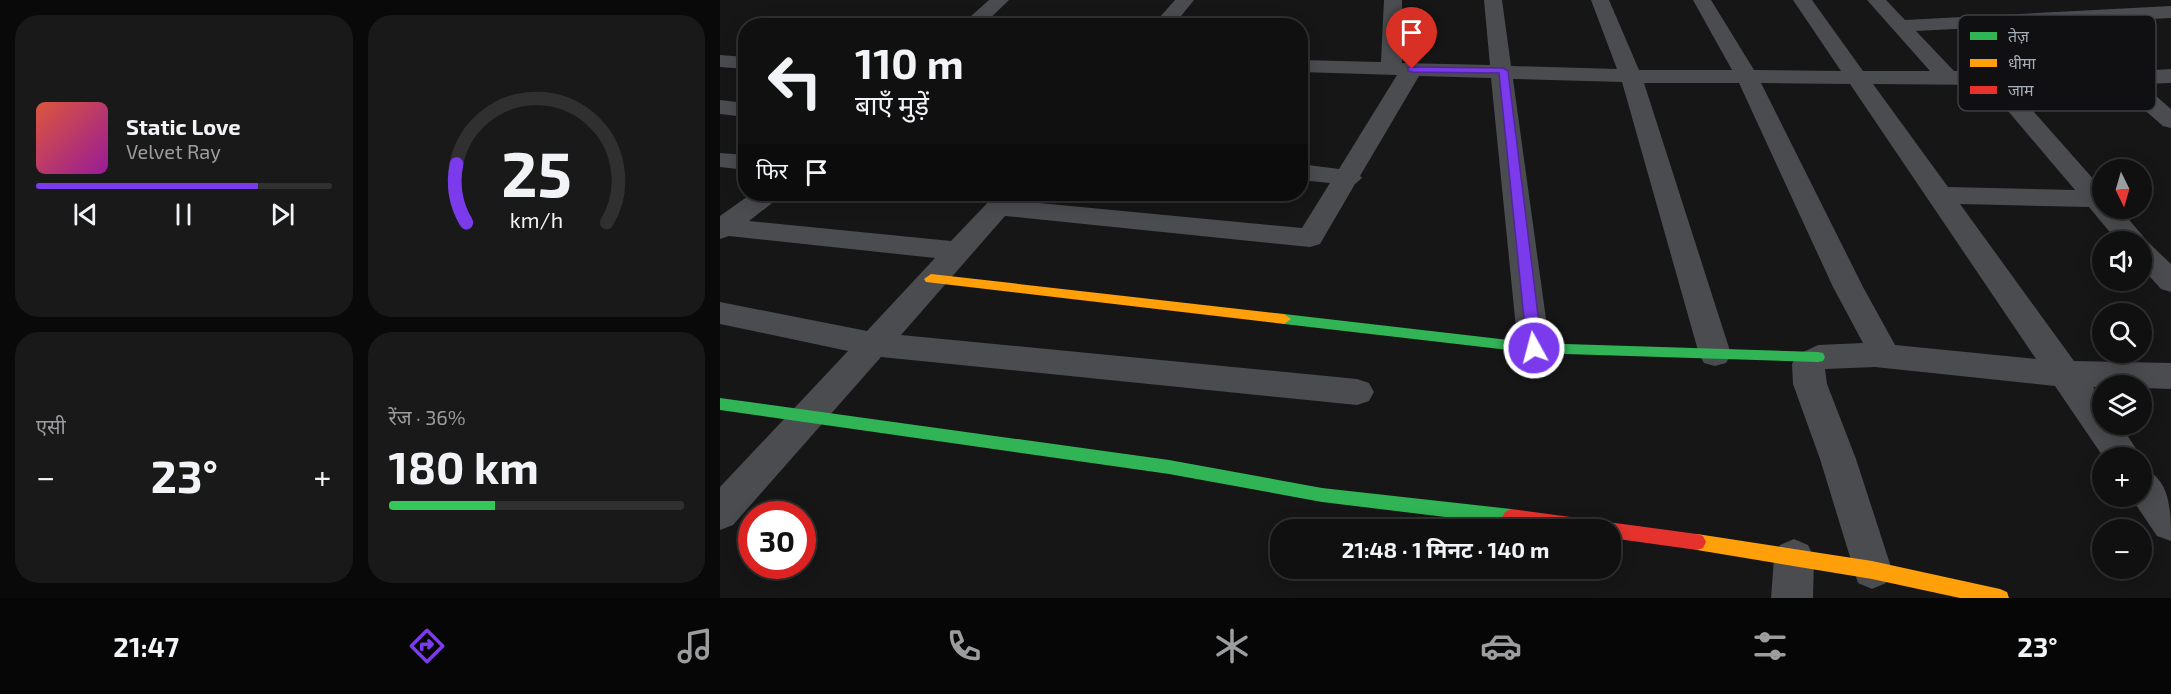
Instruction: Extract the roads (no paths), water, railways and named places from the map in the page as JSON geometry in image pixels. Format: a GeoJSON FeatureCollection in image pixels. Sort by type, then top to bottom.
{"type":"FeatureCollection","features":[{"type":"Feature","properties":{"kind":"street"},"geometry":{"type":"LineString","coordinates":[[979,18],[1000,0]]}},
{"type":"Feature","properties":{"kind":"street"},"geometry":{"type":"LineString","coordinates":[[1169,18],[1185,0]]}},
{"type":"Feature","properties":{"kind":"street"},"geometry":{"type":"LineString","coordinates":[[1012,201],[1310,238],[1349,178],[1401,69],[1393,0]]}},
{"type":"Feature","properties":{"kind":"street"},"geometry":{"type":"LineString","coordinates":[[1493,0],[1534,348]]}},
{"type":"Feature","properties":{"kind":"street"},"geometry":{"type":"LineString","coordinates":[[1600,0],[1631,76],[1714,354]]}},
{"type":"Feature","properties":{"kind":"street"},"geometry":{"type":"LineString","coordinates":[[1702,0],[1747,77],[1848,287],[1881,348],[1875,355]]}},
{"type":"Feature","properties":{"kind":"street"},"geometry":{"type":"LineString","coordinates":[[1802,0],[1858,76],[2116,447]]}},
{"type":"Feature","properties":{"kind":"street"},"geometry":{"type":"LineString","coordinates":[[1876,0],[1947,77]]}},
{"type":"Feature","properties":{"kind":"street"},"geometry":{"type":"LineString","coordinates":[[2157,0],[2171,11]]}},
{"type":"Feature","properties":{"kind":"street"},"geometry":{"type":"LineString","coordinates":[[2098,15],[2171,11]]}},
{"type":"Feature","properties":{"kind":"street"},"geometry":{"type":"LineString","coordinates":[[1899,26],[1958,23]]}},
{"type":"Feature","properties":{"kind":"street"},"geometry":{"type":"LineString","coordinates":[[720,61],[738,62]]}},
{"type":"Feature","properties":{"kind":"street"},"geometry":{"type":"LineString","coordinates":[[1308,66],[1631,76],[1958,77]]}},
{"type":"Feature","properties":{"kind":"street"},"geometry":{"type":"LineString","coordinates":[[2156,77],[2171,76]]}},
{"type":"Feature","properties":{"kind":"street"},"geometry":{"type":"LineString","coordinates":[[720,107],[738,109]]}},
{"type":"Feature","properties":{"kind":"street"},"geometry":{"type":"LineString","coordinates":[[2156,108],[2171,121]]}},
{"type":"Feature","properties":{"kind":"street"},"geometry":{"type":"LineString","coordinates":[[2020,111],[2092,195]]}},
{"type":"Feature","properties":{"kind":"street"},"geometry":{"type":"LineString","coordinates":[[720,160],[738,162]]}},
{"type":"Feature","properties":{"kind":"street"},"geometry":{"type":"LineString","coordinates":[[1308,173],[1349,178]]}},
{"type":"Feature","properties":{"kind":"street"},"geometry":{"type":"LineString","coordinates":[[1940,195],[2092,204]]}},
{"type":"Feature","properties":{"kind":"street"},"geometry":{"type":"LineString","coordinates":[[722,228],[758,201]]}},
{"type":"Feature","properties":{"kind":"street"},"geometry":{"type":"LineString","coordinates":[[720,513],[1003,201]]}},
{"type":"Feature","properties":{"kind":"street"},"geometry":{"type":"LineString","coordinates":[[2113,219],[2124,231]]}},
{"type":"Feature","properties":{"kind":"street"},"geometry":{"type":"LineString","coordinates":[[722,228],[957,251]]}},
{"type":"Feature","properties":{"kind":"street"},"geometry":{"type":"LineString","coordinates":[[2152,261],[2171,282]]}},
{"type":"Feature","properties":{"kind":"street"},"geometry":{"type":"LineString","coordinates":[[931,279],[1534,348],[1818,357],[1875,355],[2065,374],[2171,376]]}},
{"type":"Feature","properties":{"kind":"street"},"geometry":{"type":"LineString","coordinates":[[720,313],[873,345],[1357,392]]}},
{"type":"Feature","properties":{"kind":"street"},"geometry":{"type":"LineString","coordinates":[[1818,357],[1808,364],[1810,384],[1838,459],[1872,570]]}},
{"type":"Feature","properties":{"kind":"street"},"geometry":{"type":"LineString","coordinates":[[724,408],[808,416],[1169,467],[1322,495],[1609,528],[1872,570],[2000,598]]}},
{"type":"Feature","properties":{"kind":"street"},"geometry":{"type":"LineString","coordinates":[[2152,497],[2171,524]]}},
{"type":"Feature","properties":{"kind":"street"},"geometry":{"type":"LineString","coordinates":[[1792,598],[1794,558]]}}]}
